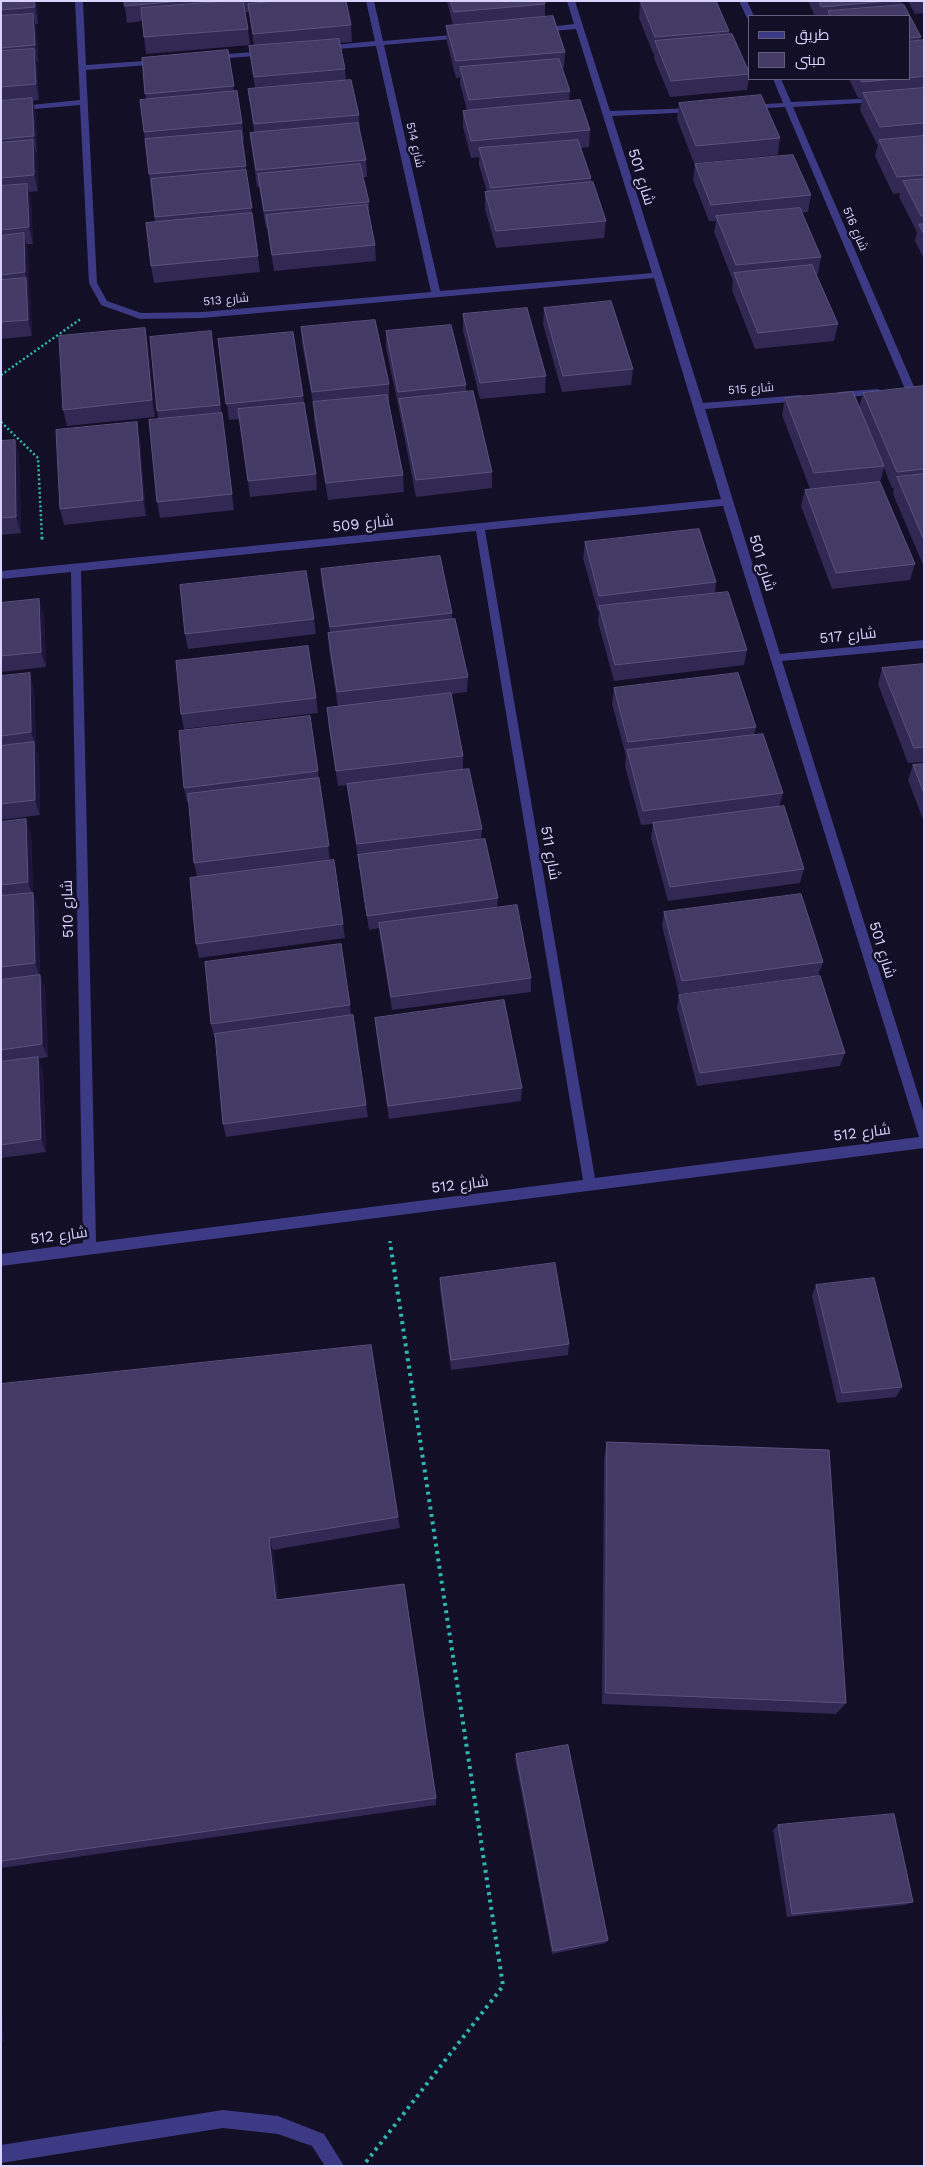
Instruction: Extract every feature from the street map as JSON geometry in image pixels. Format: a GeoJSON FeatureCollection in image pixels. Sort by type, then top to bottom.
{"type":"FeatureCollection","features":[{"type":"Feature","properties":{"kind":"street"},"geometry":{"type":"LineString","coordinates":[[78,1],[93,283],[104,303]]}},
{"type":"Feature","properties":{"kind":"street","name":"شارع 514"},"geometry":{"type":"LineString","coordinates":[[370,1],[436,294]]}},
{"type":"Feature","properties":{"kind":"street","name":"شارع 501"},"geometry":{"type":"LineString","coordinates":[[571,1],[656,275],[699,406],[727,502],[924,1134]]}},
{"type":"Feature","properties":{"kind":"street"},"geometry":{"type":"LineString","coordinates":[[743,1],[750,15]]}},
{"type":"Feature","properties":{"kind":"street"},"geometry":{"type":"LineString","coordinates":[[529,30],[579,26]]}},
{"type":"Feature","properties":{"kind":"street"},"geometry":{"type":"LineString","coordinates":[[310,49],[469,36]]}},
{"type":"Feature","properties":{"kind":"street"},"geometry":{"type":"LineString","coordinates":[[201,58],[270,52]]}},
{"type":"Feature","properties":{"kind":"street"},"geometry":{"type":"LineString","coordinates":[[82,68],[171,61]]}},
{"type":"Feature","properties":{"kind":"street","name":"شارع 516"},"geometry":{"type":"LineString","coordinates":[[776,80],[788,104],[900,390]]}},
{"type":"Feature","properties":{"kind":"street"},"geometry":{"type":"LineString","coordinates":[[740,107],[885,99]]}},
{"type":"Feature","properties":{"kind":"street"},"geometry":{"type":"LineString","coordinates":[[1,110],[83,102]]}},
{"type":"Feature","properties":{"kind":"street"},"geometry":{"type":"LineString","coordinates":[[606,114],[702,109]]}},
{"type":"Feature","properties":{"kind":"street","name":"شارع 513"},"geometry":{"type":"LineString","coordinates":[[104,303],[140,316],[202,315],[656,275]]}},
{"type":"Feature","properties":{"kind":"street"},"geometry":{"type":"LineString","coordinates":[[833,395],[924,388]]}},
{"type":"Feature","properties":{"kind":"street","name":"شارع 515"},"geometry":{"type":"LineString","coordinates":[[699,406],[814,397]]}},
{"type":"Feature","properties":{"kind":"street","name":"شارع 509"},"geometry":{"type":"LineString","coordinates":[[1,575],[727,502]]}},
{"type":"Feature","properties":{"kind":"street","name":"شارع 511"},"geometry":{"type":"LineString","coordinates":[[480,527],[590,1184]]}},
{"type":"Feature","properties":{"kind":"street","name":"شارع 510"},"geometry":{"type":"LineString","coordinates":[[76,568],[90,1249]]}},
{"type":"Feature","properties":{"kind":"street","name":"شارع 517"},"geometry":{"type":"LineString","coordinates":[[776,658],[924,644]]}},
{"type":"Feature","properties":{"kind":"street","name":"شارع 512"},"geometry":{"type":"LineString","coordinates":[[1,1260],[924,1142]]}},
{"type":"Feature","properties":{"kind":"street"},"geometry":{"type":"LineString","coordinates":[[1,2154],[223,2119],[278,2125],[318,2140],[335,2166]]}},
{"type":"Feature","properties":{"kind":"path"},"geometry":{"type":"LineString","coordinates":[[1,375],[104,303]]}},
{"type":"Feature","properties":{"kind":"path"},"geometry":{"type":"LineString","coordinates":[[1,422],[38,458],[43,571]]}},
{"type":"Feature","properties":{"kind":"path"},"geometry":{"type":"LineString","coordinates":[[363,2166],[503,1986],[385,1211]]}},
{"type":"Feature","properties":{"kind":"building"},"geometry":{"type":"Polygon","coordinates":[[[1,1],[34,1],[35,7],[1,10],[1,1]]]}},
{"type":"Feature","properties":{"kind":"building"},"geometry":{"type":"Polygon","coordinates":[[[124,1],[182,1],[125,6],[124,1]]]}},
{"type":"Feature","properties":{"kind":"building"},"geometry":{"type":"Polygon","coordinates":[[[243,1],[248,29],[144,37],[141,8],[243,1]]]}},
{"type":"Feature","properties":{"kind":"building"},"geometry":{"type":"Polygon","coordinates":[[[279,1],[346,1],[351,25],[253,34],[248,4],[279,1]]]}},
{"type":"Feature","properties":{"kind":"building"},"geometry":{"type":"Polygon","coordinates":[[[451,1],[544,1],[545,4],[454,12],[451,1]]]}},
{"type":"Feature","properties":{"kind":"building"},"geometry":{"type":"Polygon","coordinates":[[[716,1],[729,31],[655,37],[641,2],[716,1]]]}},
{"type":"Feature","properties":{"kind":"building"},"geometry":{"type":"Polygon","coordinates":[[[819,1],[889,1],[822,7],[819,1]]]}},
{"type":"Feature","properties":{"kind":"building"},"geometry":{"type":"Polygon","coordinates":[[[904,5],[909,15],[830,15],[828,11],[904,5]]]}},
{"type":"Feature","properties":{"kind":"building"},"geometry":{"type":"Polygon","coordinates":[[[33,14],[35,45],[1,48],[1,16],[33,14]]]}},
{"type":"Feature","properties":{"kind":"building"},"geometry":{"type":"Polygon","coordinates":[[[553,16],[565,52],[456,61],[446,26],[553,16]]]}},
{"type":"Feature","properties":{"kind":"building"},"geometry":{"type":"Polygon","coordinates":[[[910,16],[921,37],[910,38],[910,16]]]}},
{"type":"Feature","properties":{"kind":"building"},"geometry":{"type":"Polygon","coordinates":[[[732,34],[748,70],[748,74],[671,81],[655,41],[732,34]]]}},
{"type":"Feature","properties":{"kind":"building"},"geometry":{"type":"Polygon","coordinates":[[[339,39],[345,69],[254,77],[249,46],[339,39]]]}},
{"type":"Feature","properties":{"kind":"building"},"geometry":{"type":"Polygon","coordinates":[[[924,40],[924,76],[910,78],[910,42],[924,40]]]}},
{"type":"Feature","properties":{"kind":"building"},"geometry":{"type":"Polygon","coordinates":[[[34,49],[36,84],[1,87],[1,51],[34,49]]]}},
{"type":"Feature","properties":{"kind":"building"},"geometry":{"type":"Polygon","coordinates":[[[228,50],[234,86],[145,94],[142,58],[228,50]]]}},
{"type":"Feature","properties":{"kind":"building"},"geometry":{"type":"Polygon","coordinates":[[[559,59],[570,91],[469,100],[460,67],[559,59]]]}},
{"type":"Feature","properties":{"kind":"building"},"geometry":{"type":"Polygon","coordinates":[[[351,80],[359,115],[254,124],[248,89],[351,80]]]}},
{"type":"Feature","properties":{"kind":"building"},"geometry":{"type":"Polygon","coordinates":[[[861,80],[884,80],[862,82],[861,80]]]}},
{"type":"Feature","properties":{"kind":"building"},"geometry":{"type":"Polygon","coordinates":[[[924,88],[924,123],[880,127],[863,93],[924,88]]]}},
{"type":"Feature","properties":{"kind":"building"},"geometry":{"type":"Polygon","coordinates":[[[237,91],[242,123],[144,132],[140,100],[237,91]]]}},
{"type":"Feature","properties":{"kind":"building"},"geometry":{"type":"Polygon","coordinates":[[[761,95],[780,138],[696,146],[679,103],[761,95]]]}},
{"type":"Feature","properties":{"kind":"building"},"geometry":{"type":"Polygon","coordinates":[[[32,98],[34,136],[1,139],[1,101],[32,98]]]}},
{"type":"Feature","properties":{"kind":"building"},"geometry":{"type":"Polygon","coordinates":[[[580,100],[590,130],[471,141],[463,111],[580,100]]]}},
{"type":"Feature","properties":{"kind":"building"},"geometry":{"type":"Polygon","coordinates":[[[358,123],[366,160],[256,170],[250,133],[358,123]]]}},
{"type":"Feature","properties":{"kind":"building"},"geometry":{"type":"Polygon","coordinates":[[[241,131],[246,166],[149,174],[145,139],[241,131]]]}},
{"type":"Feature","properties":{"kind":"building"},"geometry":{"type":"Polygon","coordinates":[[[924,136],[924,175],[897,177],[879,140],[924,136]]]}},
{"type":"Feature","properties":{"kind":"building"},"geometry":{"type":"Polygon","coordinates":[[[33,140],[34,175],[1,178],[1,143],[33,140]]]}},
{"type":"Feature","properties":{"kind":"building"},"geometry":{"type":"Polygon","coordinates":[[[578,140],[591,178],[491,188],[479,148],[578,140]]]}},
{"type":"Feature","properties":{"kind":"building"},"geometry":{"type":"Polygon","coordinates":[[[793,155],[811,195],[711,205],[695,164],[793,155]]]}},
{"type":"Feature","properties":{"kind":"building"},"geometry":{"type":"Polygon","coordinates":[[[360,164],[369,202],[264,211],[258,174],[360,164]]]}},
{"type":"Feature","properties":{"kind":"building"},"geometry":{"type":"Polygon","coordinates":[[[246,170],[252,208],[155,217],[151,179],[246,170]]]}},
{"type":"Feature","properties":{"kind":"building"},"geometry":{"type":"Polygon","coordinates":[[[924,179],[924,216],[921,216],[903,181],[924,179]]]}},
{"type":"Feature","properties":{"kind":"building"},"geometry":{"type":"Polygon","coordinates":[[[593,182],[606,221],[496,231],[485,192],[593,182]]]}},
{"type":"Feature","properties":{"kind":"building"},"geometry":{"type":"Polygon","coordinates":[[[27,184],[29,227],[1,230],[1,186],[27,184]]]}},
{"type":"Feature","properties":{"kind":"building"},"geometry":{"type":"Polygon","coordinates":[[[367,205],[375,245],[272,255],[266,215],[367,205]]]}},
{"type":"Feature","properties":{"kind":"building"},"geometry":{"type":"Polygon","coordinates":[[[800,208],[821,257],[736,265],[716,216],[800,208]]]}},
{"type":"Feature","properties":{"kind":"building"},"geometry":{"type":"Polygon","coordinates":[[[252,213],[258,256],[151,266],[146,223],[252,213]]]}},
{"type":"Feature","properties":{"kind":"building"},"geometry":{"type":"Polygon","coordinates":[[[919,224],[924,224],[924,234],[919,224]]]}},
{"type":"Feature","properties":{"kind":"building"},"geometry":{"type":"Polygon","coordinates":[[[24,233],[25,272],[1,275],[1,236],[24,233]]]}},
{"type":"Feature","properties":{"kind":"building"},"geometry":{"type":"Polygon","coordinates":[[[812,265],[838,324],[758,333],[734,273],[812,265]]]}},
{"type":"Feature","properties":{"kind":"building"},"geometry":{"type":"Polygon","coordinates":[[[26,278],[28,320],[1,322],[1,280],[26,278]]]}},
{"type":"Feature","properties":{"kind":"building"},"geometry":{"type":"Polygon","coordinates":[[[611,301],[633,369],[563,376],[544,308],[611,301]]]}},
{"type":"Feature","properties":{"kind":"building"},"geometry":{"type":"Polygon","coordinates":[[[527,308],[546,376],[480,383],[463,314],[527,308]]]}},
{"type":"Feature","properties":{"kind":"building"},"geometry":{"type":"Polygon","coordinates":[[[375,320],[389,384],[312,392],[301,327],[375,320]]]}},
{"type":"Feature","properties":{"kind":"building"},"geometry":{"type":"Polygon","coordinates":[[[451,325],[466,385],[398,392],[386,331],[451,325]]]}},
{"type":"Feature","properties":{"kind":"building"},"geometry":{"type":"Polygon","coordinates":[[[145,328],[152,400],[63,410],[59,336],[145,328]]]}},
{"type":"Feature","properties":{"kind":"building"},"geometry":{"type":"Polygon","coordinates":[[[211,331],[220,405],[157,411],[150,337],[211,331]]]}},
{"type":"Feature","properties":{"kind":"building"},"geometry":{"type":"Polygon","coordinates":[[[293,332],[303,396],[226,404],[218,339],[293,332]]]}},
{"type":"Feature","properties":{"kind":"building"},"geometry":{"type":"Polygon","coordinates":[[[924,386],[924,469],[897,472],[863,393],[924,386]]]}},
{"type":"Feature","properties":{"kind":"building"},"geometry":{"type":"Polygon","coordinates":[[[473,391],[492,472],[416,480],[399,399],[473,391]]]}},
{"type":"Feature","properties":{"kind":"building"},"geometry":{"type":"Polygon","coordinates":[[[853,392],[884,466],[814,473],[785,398],[853,392]]]}},
{"type":"Feature","properties":{"kind":"building"},"geometry":{"type":"Polygon","coordinates":[[[387,395],[403,475],[326,483],[313,402],[387,395]]]}},
{"type":"Feature","properties":{"kind":"building"},"geometry":{"type":"Polygon","coordinates":[[[304,403],[316,474],[248,481],[238,409],[304,403]]]}},
{"type":"Feature","properties":{"kind":"building"},"geometry":{"type":"Polygon","coordinates":[[[222,413],[232,494],[157,502],[149,420],[222,413]]]}},
{"type":"Feature","properties":{"kind":"building"},"geometry":{"type":"Polygon","coordinates":[[[137,422],[143,500],[60,509],[56,430],[137,422]]]}},
{"type":"Feature","properties":{"kind":"building"},"geometry":{"type":"Polygon","coordinates":[[[15,440],[16,517],[1,518],[1,441],[15,440]]]}},
{"type":"Feature","properties":{"kind":"building"},"geometry":{"type":"Polygon","coordinates":[[[924,474],[924,540],[897,477],[924,474]]]}},
{"type":"Feature","properties":{"kind":"building"},"geometry":{"type":"Polygon","coordinates":[[[880,482],[915,564],[836,573],[805,490],[880,482]]]}},
{"type":"Feature","properties":{"kind":"building"},"geometry":{"type":"Polygon","coordinates":[[[699,529],[716,582],[599,596],[585,542],[699,529]]]}},
{"type":"Feature","properties":{"kind":"building"},"geometry":{"type":"Polygon","coordinates":[[[440,556],[452,613],[330,627],[321,569],[440,556]]]}},
{"type":"Feature","properties":{"kind":"building"},"geometry":{"type":"Polygon","coordinates":[[[306,571],[314,619],[185,634],[180,585],[306,571]]]}},
{"type":"Feature","properties":{"kind":"building"},"geometry":{"type":"Polygon","coordinates":[[[728,592],[747,650],[615,665],[599,606],[728,592]]]}},
{"type":"Feature","properties":{"kind":"building"},"geometry":{"type":"Polygon","coordinates":[[[39,599],[41,652],[1,656],[1,603],[39,599]]]}},
{"type":"Feature","properties":{"kind":"building"},"geometry":{"type":"Polygon","coordinates":[[[455,619],[468,677],[337,692],[328,633],[455,619]]]}},
{"type":"Feature","properties":{"kind":"building"},"geometry":{"type":"Polygon","coordinates":[[[308,646],[316,698],[181,714],[176,661],[308,646]]]}},
{"type":"Feature","properties":{"kind":"building"},"geometry":{"type":"Polygon","coordinates":[[[924,664],[924,747],[914,748],[882,668],[924,664]]]}},
{"type":"Feature","properties":{"kind":"building"},"geometry":{"type":"Polygon","coordinates":[[[30,673],[31,732],[1,736],[1,676],[30,673]]]}},
{"type":"Feature","properties":{"kind":"building"},"geometry":{"type":"Polygon","coordinates":[[[738,673],[756,727],[628,742],[614,688],[738,673]]]}},
{"type":"Feature","properties":{"kind":"building"},"geometry":{"type":"Polygon","coordinates":[[[451,693],[463,756],[336,771],[327,708],[451,693]]]}},
{"type":"Feature","properties":{"kind":"building"},"geometry":{"type":"Polygon","coordinates":[[[310,716],[318,771],[184,788],[179,731],[310,716]]]}},
{"type":"Feature","properties":{"kind":"building"},"geometry":{"type":"Polygon","coordinates":[[[763,734],[783,793],[643,811],[627,750],[763,734]]]}},
{"type":"Feature","properties":{"kind":"building"},"geometry":{"type":"Polygon","coordinates":[[[34,742],[35,800],[1,804],[1,746],[34,742]]]}},
{"type":"Feature","properties":{"kind":"building"},"geometry":{"type":"Polygon","coordinates":[[[924,764],[924,793],[913,765],[924,764]]]}},
{"type":"Feature","properties":{"kind":"building"},"geometry":{"type":"Polygon","coordinates":[[[469,769],[482,829],[357,844],[347,784],[469,769]]]}},
{"type":"Feature","properties":{"kind":"building"},"geometry":{"type":"Polygon","coordinates":[[[319,778],[329,846],[194,863],[188,794],[319,778]]]}},
{"type":"Feature","properties":{"kind":"building"},"geometry":{"type":"Polygon","coordinates":[[[784,806],[804,869],[670,887],[653,823],[784,806]]]}},
{"type":"Feature","properties":{"kind":"building"},"geometry":{"type":"Polygon","coordinates":[[[26,819],[28,882],[1,885],[1,822],[26,819]]]}},
{"type":"Feature","properties":{"kind":"building"},"geometry":{"type":"Polygon","coordinates":[[[485,839],[498,898],[367,916],[358,855],[485,839]]]}},
{"type":"Feature","properties":{"kind":"building"},"geometry":{"type":"Polygon","coordinates":[[[334,860],[343,924],[196,944],[190,878],[334,860]]]}},
{"type":"Feature","properties":{"kind":"building"},"geometry":{"type":"Polygon","coordinates":[[[33,893],[35,963],[1,967],[1,896],[33,893]]]}},
{"type":"Feature","properties":{"kind":"building"},"geometry":{"type":"Polygon","coordinates":[[[801,894],[823,962],[682,981],[664,912],[801,894]]]}},
{"type":"Feature","properties":{"kind":"building"},"geometry":{"type":"Polygon","coordinates":[[[517,905],[531,978],[391,997],[379,923],[517,905]]]}},
{"type":"Feature","properties":{"kind":"building"},"geometry":{"type":"Polygon","coordinates":[[[341,944],[350,1005],[211,1024],[205,962],[341,944]]]}},
{"type":"Feature","properties":{"kind":"building"},"geometry":{"type":"Polygon","coordinates":[[[40,975],[42,1044],[1,1050],[1,980],[40,975]]]}},
{"type":"Feature","properties":{"kind":"building"},"geometry":{"type":"Polygon","coordinates":[[[820,976],[845,1053],[700,1073],[679,995],[820,976]]]}},
{"type":"Feature","properties":{"kind":"building"},"geometry":{"type":"Polygon","coordinates":[[[504,1000],[522,1088],[388,1106],[375,1018],[504,1000]]]}},
{"type":"Feature","properties":{"kind":"building"},"geometry":{"type":"Polygon","coordinates":[[[353,1015],[366,1105],[223,1124],[215,1034],[353,1015]]]}},
{"type":"Feature","properties":{"kind":"building"},"geometry":{"type":"Polygon","coordinates":[[[38,1057],[41,1139],[1,1145],[1,1062],[38,1057]]]}},
{"type":"Feature","properties":{"kind":"building"},"geometry":{"type":"Polygon","coordinates":[[[555,1263],[569,1344],[451,1360],[440,1278],[555,1263]]]}},
{"type":"Feature","properties":{"kind":"building"},"geometry":{"type":"Polygon","coordinates":[[[874,1278],[902,1387],[842,1393],[816,1285],[874,1278]]]}},
{"type":"Feature","properties":{"kind":"building"},"geometry":{"type":"Polygon","coordinates":[[[371,1345],[398,1517],[269,1538],[276,1600],[404,1584],[436,1798],[1,1861],[1,1384],[371,1345]]]}},
{"type":"Feature","properties":{"kind":"building"},"geometry":{"type":"Polygon","coordinates":[[[607,1442],[829,1450],[846,1703],[606,1693],[607,1442]]]}},
{"type":"Feature","properties":{"kind":"building"},"geometry":{"type":"Polygon","coordinates":[[[568,1745],[608,1940],[553,1951],[516,1754],[568,1745]]]}},
{"type":"Feature","properties":{"kind":"building"},"geometry":{"type":"Polygon","coordinates":[[[894,1814],[913,1902],[792,1914],[778,1825],[894,1814]]]}}]}
